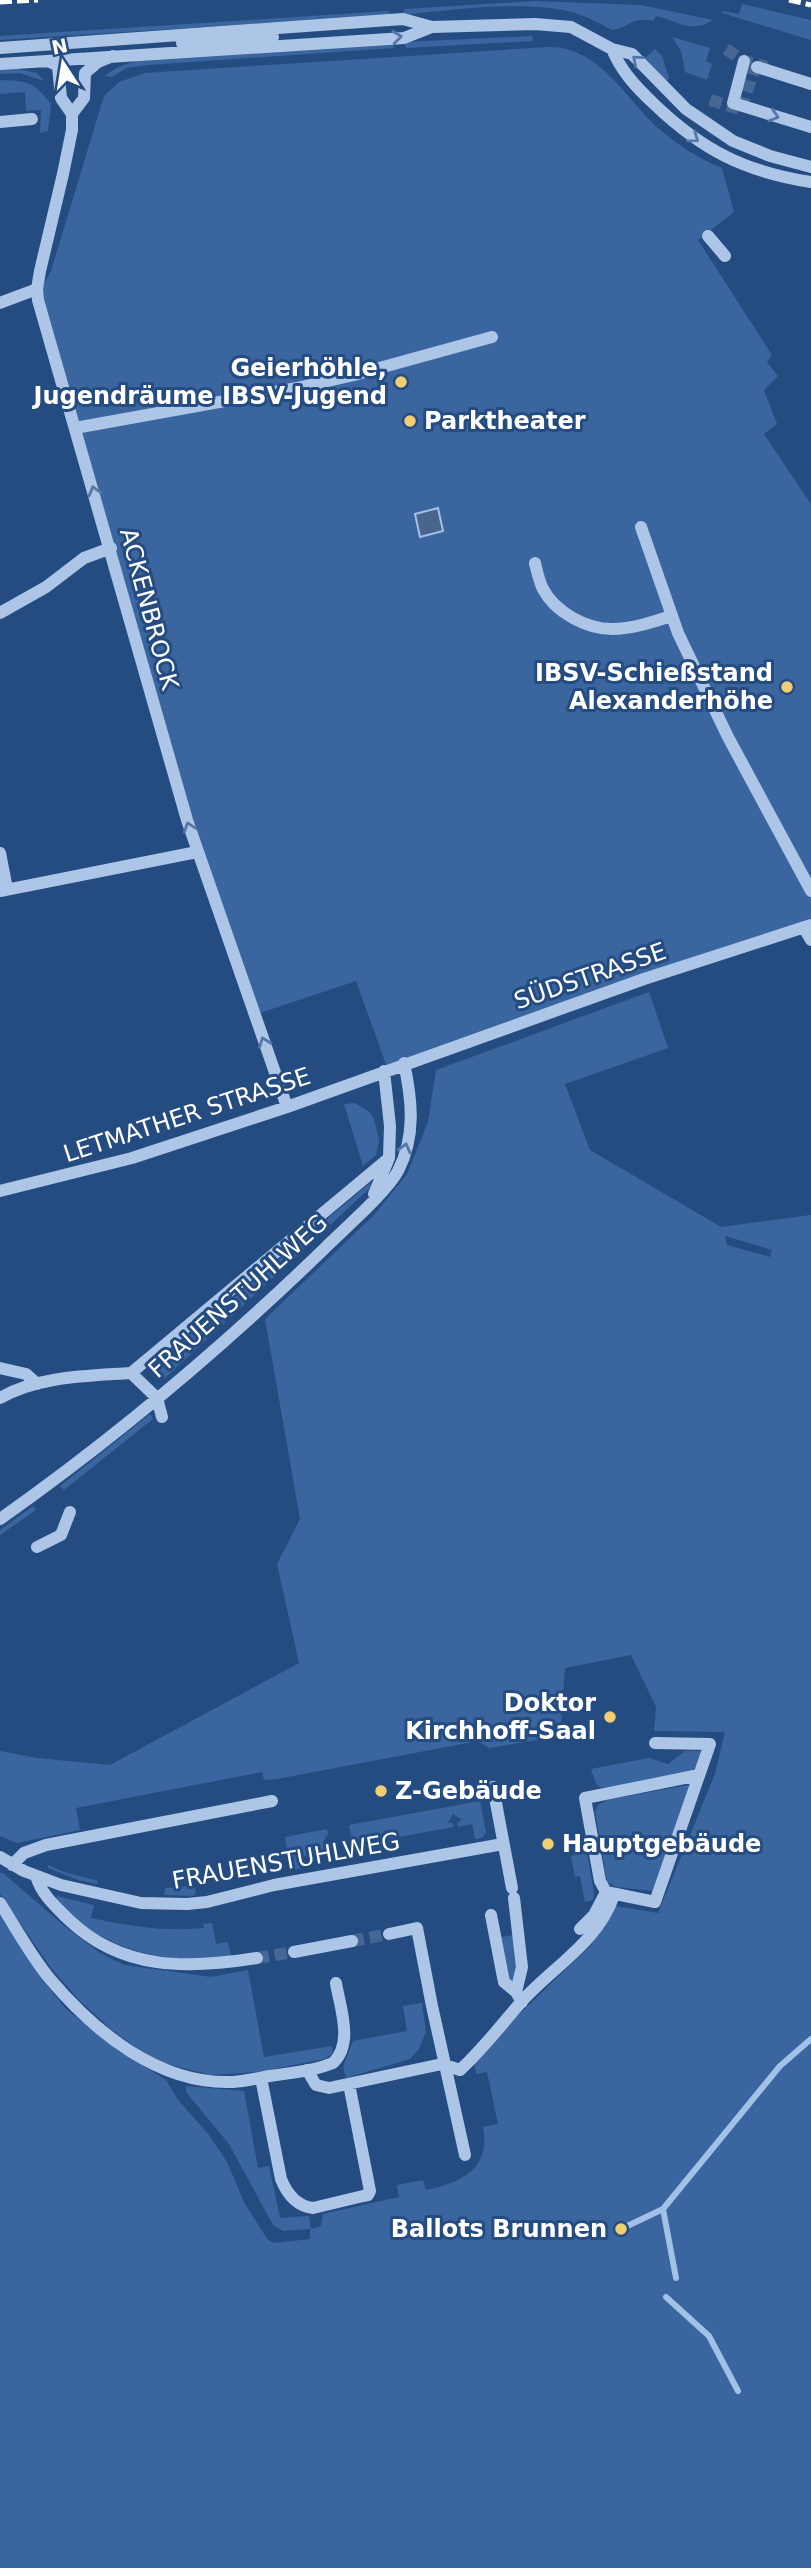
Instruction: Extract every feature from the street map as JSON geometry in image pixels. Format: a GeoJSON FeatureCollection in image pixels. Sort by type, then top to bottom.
{"type":"FeatureCollection","features":[{"type":"Feature","properties":{"kind":"street"},"geometry":{"type":"LineString","coordinates":[[0,48],[403,19],[432,27],[535,23],[571,27],[612,48],[632,54],[686,109],[733,141],[811,167]]}},
{"type":"Feature","properties":{"kind":"street"},"geometry":{"type":"LineString","coordinates":[[0,64],[55,62],[78,54],[344,33],[372,21]]}},
{"type":"Feature","properties":{"kind":"street"},"geometry":{"type":"LineString","coordinates":[[61,43],[78,54],[113,56],[404,38],[432,27]]}},
{"type":"Feature","properties":{"kind":"street"},"geometry":{"type":"LineString","coordinates":[[612,48],[619,66],[643,94],[698,141],[740,164],[811,182]]}},
{"type":"Feature","properties":{"kind":"street","name":"ACKENBROCK"},"geometry":{"type":"LineString","coordinates":[[78,54],[85,73],[84,99],[72,114],[67,152],[37,289],[38,300],[197,852],[287,1107]]}},
{"type":"Feature","properties":{"kind":"street"},"geometry":{"type":"LineString","coordinates":[[85,73],[98,62],[113,56]]}},
{"type":"Feature","properties":{"kind":"street"},"geometry":{"type":"LineString","coordinates":[[744,61],[733,103],[811,127]]}},
{"type":"Feature","properties":{"kind":"street","name":"ACKENBROCK"},"geometry":{"type":"LineString","coordinates":[[55,62],[61,98],[72,114]]}},
{"type":"Feature","properties":{"kind":"street"},"geometry":{"type":"LineString","coordinates":[[757,67],[811,84]]}},
{"type":"Feature","properties":{"kind":"street"},"geometry":{"type":"LineString","coordinates":[[0,121],[32,119]]}},
{"type":"Feature","properties":{"kind":"street"},"geometry":{"type":"LineString","coordinates":[[708,236],[725,256]]}},
{"type":"Feature","properties":{"kind":"street"},"geometry":{"type":"LineString","coordinates":[[0,303],[37,289]]}},
{"type":"Feature","properties":{"kind":"street"},"geometry":{"type":"LineString","coordinates":[[75,428],[308,386],[492,337]]}},
{"type":"Feature","properties":{"kind":"street"},"geometry":{"type":"LineString","coordinates":[[640,527],[671,616],[729,737],[811,891]]}},
{"type":"Feature","properties":{"kind":"street"},"geometry":{"type":"LineString","coordinates":[[0,613],[46,587],[84,558],[111,548]]}},
{"type":"Feature","properties":{"kind":"street"},"geometry":{"type":"LineString","coordinates":[[535,563],[541,586],[552,602],[565,614],[588,624],[611,629],[647,624],[671,616]]}},
{"type":"Feature","properties":{"kind":"street"},"geometry":{"type":"LineString","coordinates":[[0,853],[4,890],[197,852]]}},
{"type":"Feature","properties":{"kind":"street"},"geometry":{"type":"LineString","coordinates":[[808,926],[811,940]]}},
{"type":"Feature","properties":{"kind":"street","name":"SÜDSTRASSE"},"geometry":{"type":"LineString","coordinates":[[384,1070],[644,979],[808,926]]}},
{"type":"Feature","properties":{"kind":"street","name":"FRAUENSTUHLWEG"},"geometry":{"type":"LineString","coordinates":[[0,1519],[157,1398],[263,1308],[397,1173],[412,1124],[412,1101],[404,1063]]}},
{"type":"Feature","properties":{"kind":"street","name":"LETMATHER STRASSE"},"geometry":{"type":"LineString","coordinates":[[0,1191],[113,1164],[287,1107],[384,1070]]}},
{"type":"Feature","properties":{"kind":"street","name":"FRAUENSTUHLWEG"},"geometry":{"type":"LineString","coordinates":[[369,1204],[389,1158],[389,1116],[384,1070]]}},
{"type":"Feature","properties":{"kind":"street","name":"FRAUENSTUHLWEG"},"geometry":{"type":"LineString","coordinates":[[131,1373],[389,1158]]}},
{"type":"Feature","properties":{"kind":"street"},"geometry":{"type":"LineString","coordinates":[[0,1368],[26,1374],[37,1384]]}},
{"type":"Feature","properties":{"kind":"street"},"geometry":{"type":"LineString","coordinates":[[0,1398],[37,1384],[75,1377],[131,1373],[157,1398],[162,1418]]}},
{"type":"Feature","properties":{"kind":"street"},"geometry":{"type":"LineString","coordinates":[[37,1547],[61,1535],[70,1512]]}},
{"type":"Feature","properties":{"kind":"street"},"geometry":{"type":"LineString","coordinates":[[655,1743],[710,1744],[654,1902],[610,1894],[600,1881],[585,1798],[699,1775]]}},
{"type":"Feature","properties":{"kind":"street"},"geometry":{"type":"LineString","coordinates":[[493,1787],[513,1893],[522,1967],[519,1997]]}},
{"type":"Feature","properties":{"kind":"street"},"geometry":{"type":"LineString","coordinates":[[12,1864],[24,1853],[46,1845],[272,1801]]}},
{"type":"Feature","properties":{"kind":"street","name":"FRAUENSTUHLWEG"},"geometry":{"type":"LineString","coordinates":[[0,1857],[36,1876],[61,1885],[141,1903],[187,1905],[274,1885],[503,1844]]}},
{"type":"Feature","properties":{"kind":"street"},"geometry":{"type":"LineString","coordinates":[[36,1876],[44,1896],[72,1923],[97,1942],[122,1954],[195,1966],[257,1958]]}},
{"type":"Feature","properties":{"kind":"street"},"geometry":{"type":"LineString","coordinates":[[580,1929],[610,1894]]}},
{"type":"Feature","properties":{"kind":"street"},"geometry":{"type":"LineString","coordinates":[[307,2070],[312,2080],[320,2087],[349,2084],[442,2064],[460,2070],[483,2049],[519,1997],[586,1941],[602,1922],[610,1894]]}},
{"type":"Feature","properties":{"kind":"street"},"geometry":{"type":"LineString","coordinates":[[0,1903],[48,1977],[100,2029],[142,2059],[169,2072],[208,2081],[232,2082],[307,2070],[332,2063],[341,2053],[344,2032],[335,1983]]}},
{"type":"Feature","properties":{"kind":"street"},"geometry":{"type":"LineString","coordinates":[[491,1915],[504,1982],[519,1997]]}},
{"type":"Feature","properties":{"kind":"street"},"geometry":{"type":"LineString","coordinates":[[389,1934],[417,1928],[466,2155]]}},
{"type":"Feature","properties":{"kind":"street"},"geometry":{"type":"LineString","coordinates":[[294,1952],[352,1941]]}},
{"type":"Feature","properties":{"kind":"street"},"geometry":{"type":"LineString","coordinates":[[261,2078],[285,2190],[305,2207],[313,2208],[363,2196],[370,2191],[349,2084]]}},
{"type":"Feature","properties":{"kind":"shaded area"},"geometry":{"type":"Polygon","coordinates":[[[536,1],[641,5],[713,20],[691,26],[656,16],[653,21],[635,21],[612,30],[572,12],[553,8],[488,7],[402,15],[405,9],[536,1]]]}},
{"type":"Feature","properties":{"kind":"shaded area"},"geometry":{"type":"Polygon","coordinates":[[[742,4],[811,20],[811,40],[722,13],[739,14],[742,4]]]}},
{"type":"Feature","properties":{"kind":"shaded area"},"geometry":{"type":"Polygon","coordinates":[[[388,11],[391,15],[0,40],[0,36],[388,11]]]}},
{"type":"Feature","properties":{"kind":"shaded area"},"geometry":{"type":"Polygon","coordinates":[[[532,36],[533,41],[406,48],[404,42],[532,36]]]}},
{"type":"Feature","properties":{"kind":"shaded area"},"geometry":{"type":"Polygon","coordinates":[[[672,37],[710,48],[706,61],[712,64],[707,80],[685,72],[681,51],[672,37]]]}},
{"type":"Feature","properties":{"kind":"shaded area"},"geometry":{"type":"Polygon","coordinates":[[[393,42],[394,48],[147,65],[127,68],[112,77],[105,76],[121,66],[150,58],[393,42]]]}},
{"type":"Feature","properties":{"kind":"shaded area"},"geometry":{"type":"Polygon","coordinates":[[[548,47],[566,49],[596,64],[665,134],[696,156],[722,168],[734,212],[698,240],[772,355],[767,362],[778,376],[764,390],[777,424],[764,434],[811,504],[811,920],[387,1067],[356,981],[257,1014],[192,820],[41,289],[51,271],[104,96],[119,82],[145,73],[548,47]]]}},
{"type":"Feature","properties":{"kind":"shaded area"},"geometry":{"type":"Polygon","coordinates":[[[655,49],[662,56],[669,78],[666,82],[645,58],[655,49]]]}},
{"type":"Feature","properties":{"kind":"shaded area"},"geometry":{"type":"Polygon","coordinates":[[[14,68],[37,73],[44,81],[20,73],[0,74],[0,69],[14,68]]]}},
{"type":"Feature","properties":{"kind":"shaded area"},"geometry":{"type":"Polygon","coordinates":[[[0,80],[24,82],[40,91],[51,104],[48,131],[40,133],[41,110],[26,111],[25,92],[0,94],[0,80]]]}},
{"type":"Feature","properties":{"kind":"shaded area"},"geometry":{"type":"Polygon","coordinates":[[[438,508],[443,531],[420,537],[415,514],[438,508]]]}},
{"type":"Feature","properties":{"kind":"shaded area"},"geometry":{"type":"Polygon","coordinates":[[[649,992],[668,1048],[565,1084],[590,1150],[721,1227],[811,1215],[811,2568],[0,2568],[0,1914],[43,1980],[65,2008],[116,2049],[166,2080],[178,2100],[209,2135],[227,2162],[245,2204],[268,2240],[274,2243],[310,2239],[310,2229],[283,2231],[273,2225],[229,2144],[186,2092],[186,2086],[244,2091],[258,2168],[269,2166],[280,2218],[309,2216],[311,2229],[321,2226],[323,2214],[399,2197],[397,2185],[423,2180],[426,2190],[462,2178],[478,2164],[484,2142],[483,2127],[498,2124],[487,2072],[476,2074],[474,2062],[509,2024],[592,1944],[616,1906],[658,1913],[715,1774],[725,1732],[654,1731],[656,1707],[631,1655],[565,1668],[560,1736],[489,1748],[478,1741],[277,1779],[264,1780],[262,1772],[76,1808],[80,1830],[17,1843],[0,1836],[0,1751],[37,1758],[110,1765],[299,1663],[277,1564],[300,1519],[265,1319],[375,1214],[407,1174],[428,1122],[436,1070],[649,992]],[[725,1236],[727,1245],[770,1257],[772,1250],[725,1236]]]}},
{"type":"Feature","properties":{"kind":"shaded area"},"geometry":{"type":"Polygon","coordinates":[[[355,1103],[370,1112],[379,1140],[376,1155],[363,1166],[344,1104],[355,1103]]]}},
{"type":"Feature","properties":{"kind":"shaded area"},"geometry":{"type":"Polygon","coordinates":[[[371,1182],[370,1188],[165,1378],[157,1379],[153,1376],[153,1366],[371,1182]]]}},
{"type":"Feature","properties":{"kind":"shaded area"},"geometry":{"type":"Polygon","coordinates":[[[150,1414],[153,1419],[64,1490],[60,1486],[150,1414]]]}},
{"type":"Feature","properties":{"kind":"shaded area"},"geometry":{"type":"Polygon","coordinates":[[[33,1506],[36,1510],[0,1535],[0,1530],[33,1506]]]}},
{"type":"Feature","properties":{"kind":"shaded area"},"geometry":{"type":"Polygon","coordinates":[[[685,1751],[703,1751],[697,1770],[606,1788],[596,1784],[591,1769],[649,1758],[668,1764],[685,1751]]]}},
{"type":"Feature","properties":{"kind":"shaded area"},"geometry":{"type":"Polygon","coordinates":[[[699,1783],[654,1891],[616,1887],[607,1882],[595,1812],[598,1805],[607,1800],[699,1783]]]}},
{"type":"Feature","properties":{"kind":"shaded area"},"geometry":{"type":"Polygon","coordinates":[[[480,1801],[486,1833],[482,1838],[475,1839],[472,1824],[458,1827],[457,1822],[462,1820],[453,1814],[448,1823],[453,1823],[454,1827],[388,1839],[390,1852],[380,1853],[378,1842],[353,1846],[349,1825],[480,1801]]]}},
{"type":"Feature","properties":{"kind":"shaded area"},"geometry":{"type":"Polygon","coordinates":[[[327,1829],[328,1834],[323,1842],[332,1851],[301,1857],[302,1868],[290,1870],[285,1837],[327,1829]]]}},
{"type":"Feature","properties":{"kind":"shaded area"},"geometry":{"type":"Polygon","coordinates":[[[587,1853],[594,1893],[593,1900],[585,1902],[580,1876],[575,1877],[571,1856],[587,1853]]]}},
{"type":"Feature","properties":{"kind":"shaded area"},"geometry":{"type":"Polygon","coordinates":[[[48,1865],[98,1881],[97,1884],[78,1880],[48,1868],[48,1865]]]}},
{"type":"Feature","properties":{"kind":"shaded area"},"geometry":{"type":"Polygon","coordinates":[[[0,1873],[100,1953],[124,1965],[211,1977],[248,1970],[264,2057],[332,2046],[333,2053],[325,2059],[257,2072],[211,2075],[167,2064],[144,2053],[112,2030],[79,2000],[51,1968],[0,1894],[0,1873]]]}},
{"type":"Feature","properties":{"kind":"shaded area"},"geometry":{"type":"Polygon","coordinates":[[[194,1886],[196,1893],[193,1896],[164,1895],[165,1888],[194,1886]]]}},
{"type":"Feature","properties":{"kind":"shaded area"},"geometry":{"type":"Polygon","coordinates":[[[57,1896],[94,1905],[91,1918],[119,1924],[175,1929],[204,1928],[203,1924],[212,1923],[216,1944],[228,1942],[231,1956],[185,1959],[153,1955],[123,1946],[74,1918],[55,1903],[57,1896]]]}},
{"type":"Feature","properties":{"kind":"shaded area"},"geometry":{"type":"Polygon","coordinates":[[[515,1935],[517,1971],[514,1981],[510,1982],[501,1937],[515,1935]]]}},
{"type":"Feature","properties":{"kind":"shaded area"},"geometry":{"type":"Polygon","coordinates":[[[422,2003],[426,2032],[419,2049],[410,2059],[346,2078],[343,2067],[353,2041],[407,2031],[403,2006],[422,2003]]]}},
{"type":"Feature","properties":{"kind":"waterway"},"geometry":{"type":"LineString","coordinates":[[621,2229],[663,2209],[780,2066],[811,2039]]}},
{"type":"Feature","properties":{"kind":"waterway"},"geometry":{"type":"LineString","coordinates":[[663,2209],[676,2278]]}},
{"type":"Feature","properties":{"kind":"waterway"},"geometry":{"type":"LineString","coordinates":[[666,2297],[709,2336],[738,2391]]}},
{"type":"Feature","properties":{"kind":"tunnel"},"geometry":{"type":"LineString","coordinates":[[726,49],[744,61],[767,67]]}},
{"type":"Feature","properties":{"kind":"tunnel"},"geometry":{"type":"LineString","coordinates":[[741,109],[756,64]]}},
{"type":"Feature","properties":{"kind":"tunnel"},"geometry":{"type":"LineString","coordinates":[[710,100],[743,110]]}},
{"type":"Feature","properties":{"kind":"tunnel"},"geometry":{"type":"LineString","coordinates":[[352,1941],[389,1934]]}},
{"type":"Feature","properties":{"kind":"tunnel"},"geometry":{"type":"LineString","coordinates":[[257,1958],[294,1952]]}},
{"type":"Feature","properties":{"kind":"railway"},"geometry":{"type":"LineString","coordinates":[[0,2],[38,0]]}},
{"type":"Feature","properties":{"kind":"railway"},"geometry":{"type":"LineString","coordinates":[[789,0],[811,5]]}},
{"type":"Feature","properties":{"kind":"place","name":"Geierhöhle, Jugendräume IBSV-Jugend"},"geometry":{"type":"Point","coordinates":[401,382]}},
{"type":"Feature","properties":{"kind":"place","name":"Parktheater"},"geometry":{"type":"Point","coordinates":[410,421]}},
{"type":"Feature","properties":{"kind":"place","name":"IBSV-Schießstand Alexanderhöhe"},"geometry":{"type":"Point","coordinates":[787,687]}},
{"type":"Feature","properties":{"kind":"place","name":"Doktor Kirchhoff-Saal"},"geometry":{"type":"Point","coordinates":[610,1717]}},
{"type":"Feature","properties":{"kind":"place","name":"Z-Gebäude"},"geometry":{"type":"Point","coordinates":[381,1791]}},
{"type":"Feature","properties":{"kind":"place","name":"Hauptgebäude"},"geometry":{"type":"Point","coordinates":[548,1844]}},
{"type":"Feature","properties":{"kind":"place","name":"Ballots Brunnen"},"geometry":{"type":"Point","coordinates":[621,2229]}}]}
